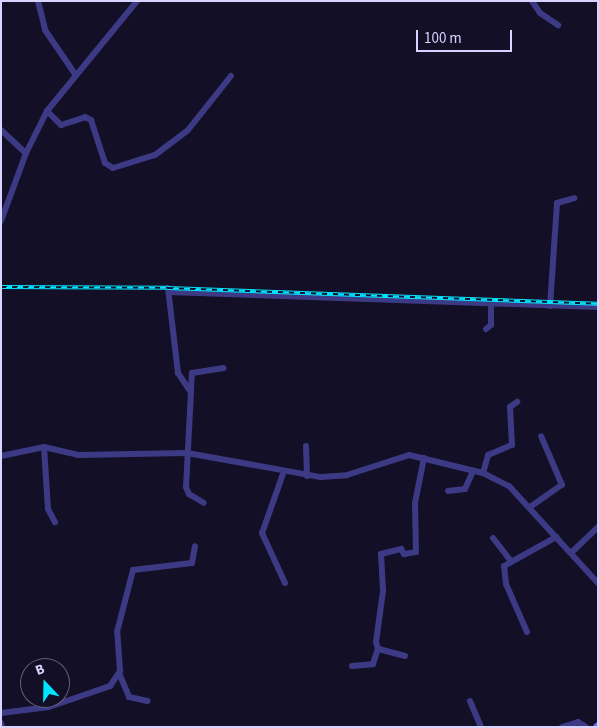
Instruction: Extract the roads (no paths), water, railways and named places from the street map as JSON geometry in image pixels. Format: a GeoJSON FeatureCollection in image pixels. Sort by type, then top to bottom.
{"type":"FeatureCollection","features":[{"type":"Feature","properties":{"kind":"street"},"geometry":{"type":"LineString","coordinates":[[38,1],[45,30],[75,74]]}},
{"type":"Feature","properties":{"kind":"street"},"geometry":{"type":"LineString","coordinates":[[1,221],[3,210],[26,153],[47,111],[75,74],[137,1]]}},
{"type":"Feature","properties":{"kind":"street"},"geometry":{"type":"LineString","coordinates":[[532,1],[540,13],[558,25]]}},
{"type":"Feature","properties":{"kind":"street"},"geometry":{"type":"LineString","coordinates":[[47,111],[61,125],[84,117],[91,120],[105,163],[113,168],[155,156],[188,130],[231,76]]}},
{"type":"Feature","properties":{"kind":"street"},"geometry":{"type":"LineString","coordinates":[[1,130],[26,153]]}},
{"type":"Feature","properties":{"kind":"street"},"geometry":{"type":"LineString","coordinates":[[550,306],[557,203],[574,198]]}},
{"type":"Feature","properties":{"kind":"street"},"geometry":{"type":"LineString","coordinates":[[191,392],[178,373],[169,290],[598,307]]}},
{"type":"Feature","properties":{"kind":"street"},"geometry":{"type":"LineString","coordinates":[[486,329],[491,325],[491,304]]}},
{"type":"Feature","properties":{"kind":"street"},"geometry":{"type":"LineString","coordinates":[[204,503],[188,492],[187,453],[192,373],[224,368]]}},
{"type":"Feature","properties":{"kind":"street"},"geometry":{"type":"LineString","coordinates":[[483,473],[488,455],[512,445],[510,407],[517,402]]}},
{"type":"Feature","properties":{"kind":"street"},"geometry":{"type":"LineString","coordinates":[[530,507],[562,485],[541,436]]}},
{"type":"Feature","properties":{"kind":"street"},"geometry":{"type":"LineString","coordinates":[[306,446],[307,476]]}},
{"type":"Feature","properties":{"kind":"street"},"geometry":{"type":"LineString","coordinates":[[44,447],[48,510],[55,522]]}},
{"type":"Feature","properties":{"kind":"street"},"geometry":{"type":"LineString","coordinates":[[1,456],[44,447],[78,455],[187,453],[307,476],[347,475],[400,456],[424,458],[483,473],[509,486],[598,583]]}},
{"type":"Feature","properties":{"kind":"street"},"geometry":{"type":"LineString","coordinates":[[352,666],[373,664],[378,649],[381,554],[416,552],[415,504],[424,458]]}},
{"type":"Feature","properties":{"kind":"street"},"geometry":{"type":"LineString","coordinates":[[284,471],[262,533],[284,583]]}},
{"type":"Feature","properties":{"kind":"street"},"geometry":{"type":"LineString","coordinates":[[448,491],[465,489],[474,471]]}},
{"type":"Feature","properties":{"kind":"street"},"geometry":{"type":"LineString","coordinates":[[571,553],[598,527]]}},
{"type":"Feature","properties":{"kind":"street"},"geometry":{"type":"LineString","coordinates":[[527,632],[503,576],[510,560],[556,536]]}},
{"type":"Feature","properties":{"kind":"street"},"geometry":{"type":"LineString","coordinates":[[493,538],[510,560]]}},
{"type":"Feature","properties":{"kind":"street"},"geometry":{"type":"LineString","coordinates":[[148,701],[129,697],[120,673],[117,632],[133,570],[189,565],[194,562],[195,546]]}},
{"type":"Feature","properties":{"kind":"street"},"geometry":{"type":"LineString","coordinates":[[378,649],[405,656]]}},
{"type":"Feature","properties":{"kind":"street"},"geometry":{"type":"LineString","coordinates":[[1,713],[49,708],[107,688],[120,673]]}},
{"type":"Feature","properties":{"kind":"street"},"geometry":{"type":"LineString","coordinates":[[470,701],[481,727]]}},
{"type":"Feature","properties":{"kind":"street"},"geometry":{"type":"LineString","coordinates":[[562,727],[578,722],[586,727]]}},
{"type":"Feature","properties":{"kind":"railway"},"geometry":{"type":"LineString","coordinates":[[1,287],[168,288],[598,304]]}}]}
